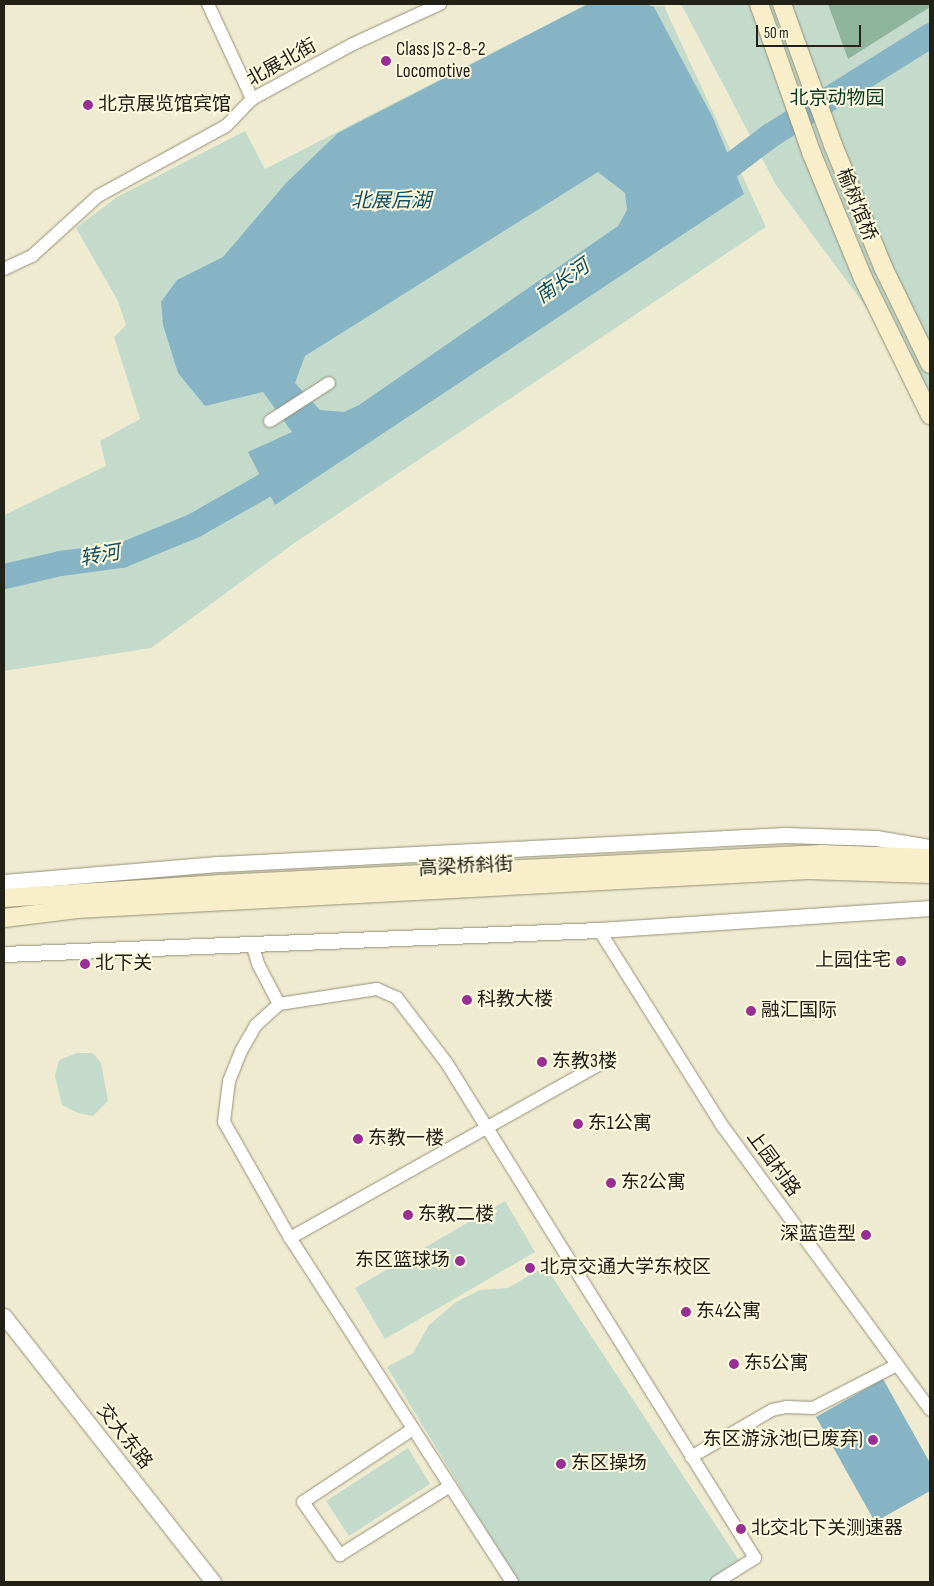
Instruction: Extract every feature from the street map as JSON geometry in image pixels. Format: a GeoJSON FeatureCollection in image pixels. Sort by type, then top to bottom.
{"type":"FeatureCollection","features":[{"type":"Feature","properties":{"kind":"main road","name":"榆树馆桥"},"geometry":{"type":"LineString","coordinates":[[759,4],[811,152],[859,269],[930,415]]}},
{"type":"Feature","properties":{"kind":"main road","name":"榆树馆桥"},"geometry":{"type":"LineString","coordinates":[[782,4],[883,267],[930,364]]}},
{"type":"Feature","properties":{"kind":"main road","name":"高梁桥斜街"},"geometry":{"type":"LineString","coordinates":[[4,898],[221,884],[820,854],[930,858]]}},
{"type":"Feature","properties":{"kind":"main road","name":"高梁桥斜街"},"geometry":{"type":"LineString","coordinates":[[4,918],[77,909],[808,870],[930,874]]}},
{"type":"Feature","properties":{"kind":"street"},"geometry":{"type":"LineString","coordinates":[[208,4],[252,99]]}},
{"type":"Feature","properties":{"kind":"street","name":"北展北街"},"geometry":{"type":"LineString","coordinates":[[4,270],[32,256],[98,196],[226,126],[252,99],[353,44],[440,4]]}},
{"type":"Feature","properties":{"kind":"street"},"geometry":{"type":"LineString","coordinates":[[270,421],[329,383]]}},
{"type":"Feature","properties":{"kind":"street"},"geometry":{"type":"LineString","coordinates":[[785,835],[820,854]]}},
{"type":"Feature","properties":{"kind":"street","name":"高梁桥斜街"},"geometry":{"type":"LineString","coordinates":[[4,882],[230,864],[785,835],[876,838],[930,847]]}},
{"type":"Feature","properties":{"kind":"street"},"geometry":{"type":"LineString","coordinates":[[4,954],[600,930],[930,908]]}},
{"type":"Feature","properties":{"kind":"street","name":"上园村路"},"geometry":{"type":"LineString","coordinates":[[600,930],[721,1124],[930,1410]]}},
{"type":"Feature","properties":{"kind":"street"},"geometry":{"type":"LineString","coordinates":[[252,944],[258,964],[279,1004]]}},
{"type":"Feature","properties":{"kind":"street"},"geometry":{"type":"LineString","coordinates":[[512,1582],[290,1238],[224,1122],[230,1081],[241,1051],[256,1025],[279,1004],[377,989],[397,998],[446,1062],[755,1558],[717,1582]]}},
{"type":"Feature","properties":{"kind":"street"},"geometry":{"type":"LineString","coordinates":[[290,1238],[609,1060]]}},
{"type":"Feature","properties":{"kind":"street","name":"交大东路"},"geometry":{"type":"LineString","coordinates":[[4,1316],[213,1582]]}},
{"type":"Feature","properties":{"kind":"street"},"geometry":{"type":"LineString","coordinates":[[692,1457],[772,1410],[822,1405],[897,1365]]}},
{"type":"Feature","properties":{"kind":"street"},"geometry":{"type":"LineString","coordinates":[[413,1429],[303,1502],[340,1555],[450,1486]]}},
{"type":"Feature","properties":{"kind":"green space"},"geometry":{"type":"Polygon","coordinates":[[[587,4],[664,6],[766,227],[293,544],[151,648],[4,671],[4,515],[106,466],[100,441],[140,419],[114,337],[126,325],[118,301],[76,228],[117,197],[245,131],[265,169],[587,4]]]}},
{"type":"Feature","properties":{"kind":"green space","name":"北京动物园"},"geometry":{"type":"Polygon","coordinates":[[[681,4],[930,4],[930,394],[776,185],[681,4]]]}},
{"type":"Feature","properties":{"kind":"green space"},"geometry":{"type":"Polygon","coordinates":[[[828,4],[930,4],[930,7],[848,59],[828,4]]]}},
{"type":"Feature","properties":{"kind":"green space"},"geometry":{"type":"Polygon","coordinates":[[[77,1053],[93,1053],[101,1063],[108,1101],[93,1116],[78,1113],[62,1105],[55,1076],[59,1060],[77,1053]]]}},
{"type":"Feature","properties":{"kind":"green space","name":"东区篮球场"},"geometry":{"type":"Polygon","coordinates":[[[505,1201],[535,1252],[385,1339],[355,1288],[505,1201]]]}},
{"type":"Feature","properties":{"kind":"green space","name":"东区操场"},"geometry":{"type":"Polygon","coordinates":[[[545,1266],[740,1562],[711,1582],[518,1582],[387,1367],[413,1353],[429,1325],[456,1302],[480,1290],[508,1288],[545,1266]]]}},
{"type":"Feature","properties":{"kind":"green space"},"geometry":{"type":"Polygon","coordinates":[[[408,1448],[430,1484],[349,1536],[326,1501],[408,1448]]]}},
{"type":"Feature","properties":{"kind":"water","name":"北展后湖"},"geometry":{"type":"Polygon","coordinates":[[[588,4],[646,4],[654,7],[713,118],[744,194],[275,505],[248,452],[292,432],[263,392],[205,406],[178,373],[163,325],[161,302],[177,280],[223,257],[286,183],[338,133],[588,4]],[[598,172],[305,356],[295,383],[320,410],[344,412],[359,405],[618,226],[627,210],[625,193],[598,172]]]}},
{"type":"Feature","properties":{"kind":"water","name":"东区游泳池(已废弃)"},"geometry":{"type":"Polygon","coordinates":[[[883,1379],[930,1463],[930,1491],[875,1522],[816,1417],[883,1379]]]}},
{"type":"Feature","properties":{"kind":"waterway","name":"南长河"},"geometry":{"type":"LineString","coordinates":[[705,184],[770,135],[930,35]]}},
{"type":"Feature","properties":{"kind":"waterway","name":"转河"},"geometry":{"type":"LineString","coordinates":[[4,576],[60,563],[121,555],[194,525],[294,468]]}},
{"type":"Feature","properties":{"kind":"place","name":"Class JS 2-8-2 Locomotive"},"geometry":{"type":"Point","coordinates":[386,61]}},
{"type":"Feature","properties":{"kind":"place","name":"北京展览馆宾馆"},"geometry":{"type":"Point","coordinates":[88,105]}},
{"type":"Feature","properties":{"kind":"place","name":"上园住宅"},"geometry":{"type":"Point","coordinates":[901,961]}},
{"type":"Feature","properties":{"kind":"place","name":"北下关"},"geometry":{"type":"Point","coordinates":[85,964]}},
{"type":"Feature","properties":{"kind":"place","name":"科教大楼"},"geometry":{"type":"Point","coordinates":[467,1000]}},
{"type":"Feature","properties":{"kind":"place","name":"融汇国际"},"geometry":{"type":"Point","coordinates":[751,1011]}},
{"type":"Feature","properties":{"kind":"place","name":"东教3楼"},"geometry":{"type":"Point","coordinates":[542,1062]}},
{"type":"Feature","properties":{"kind":"place","name":"东1公寓"},"geometry":{"type":"Point","coordinates":[578,1124]}},
{"type":"Feature","properties":{"kind":"place","name":"东教一楼"},"geometry":{"type":"Point","coordinates":[358,1139]}},
{"type":"Feature","properties":{"kind":"place","name":"东2公寓"},"geometry":{"type":"Point","coordinates":[611,1183]}},
{"type":"Feature","properties":{"kind":"place","name":"东教二楼"},"geometry":{"type":"Point","coordinates":[408,1215]}},
{"type":"Feature","properties":{"kind":"place","name":"深蓝造型"},"geometry":{"type":"Point","coordinates":[866,1235]}},
{"type":"Feature","properties":{"kind":"place","name":"东区篮球场"},"geometry":{"type":"Point","coordinates":[460,1261]}},
{"type":"Feature","properties":{"kind":"place","name":"北京交通大学东校区"},"geometry":{"type":"Point","coordinates":[530,1268]}},
{"type":"Feature","properties":{"kind":"place","name":"东4公寓"},"geometry":{"type":"Point","coordinates":[686,1312]}},
{"type":"Feature","properties":{"kind":"place","name":"东5公寓"},"geometry":{"type":"Point","coordinates":[734,1364]}},
{"type":"Feature","properties":{"kind":"place","name":"东区游泳池(已废弃)"},"geometry":{"type":"Point","coordinates":[873,1440]}},
{"type":"Feature","properties":{"kind":"place","name":"东区操场"},"geometry":{"type":"Point","coordinates":[561,1464]}},
{"type":"Feature","properties":{"kind":"place","name":"北交北下关测速器"},"geometry":{"type":"Point","coordinates":[741,1529]}}]}
